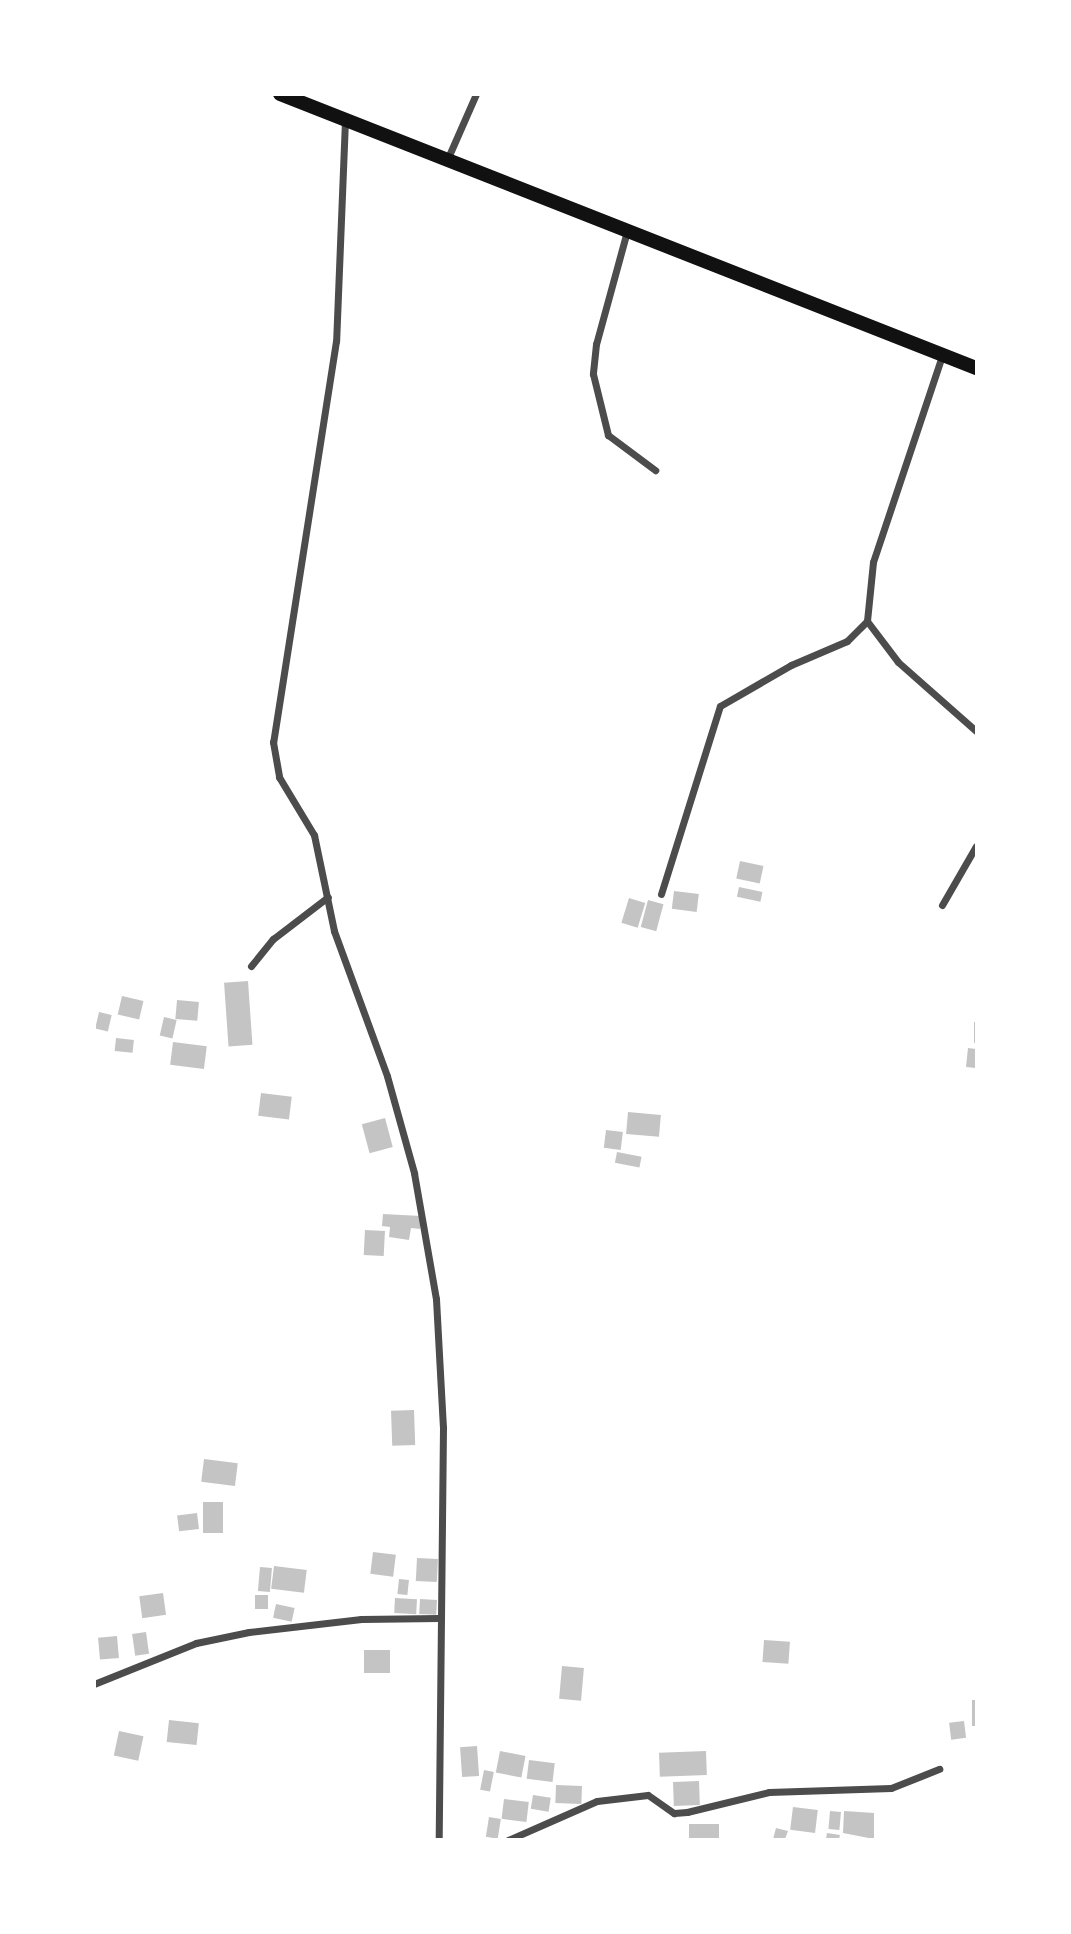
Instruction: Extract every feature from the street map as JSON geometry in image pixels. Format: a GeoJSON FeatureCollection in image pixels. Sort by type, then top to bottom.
{"type":"FeatureCollection","features":[{"type":"Feature","properties":{"kind":"highway"},"geometry":{"type":"LineString","coordinates":[[280,94],[976,368]]}},
{"type":"Feature","properties":{"kind":"street"},"geometry":{"type":"LineString","coordinates":[[447,160],[476,94]]}},
{"type":"Feature","properties":{"kind":"street"},"geometry":{"type":"LineString","coordinates":[[345,120],[336,341],[273,742],[279,777],[314,835],[342,957],[387,1076],[414,1173],[436,1299],[443,1427],[439,1618],[439,1839]]}},
{"type":"Feature","properties":{"kind":"street"},"geometry":{"type":"LineString","coordinates":[[627,230],[596,344],[593,374],[608,435],[655,470]]}},
{"type":"Feature","properties":{"kind":"street"},"geometry":{"type":"LineString","coordinates":[[661,894],[720,706],[791,665],[847,641],[867,621],[873,562],[942,356]]}},
{"type":"Feature","properties":{"kind":"street"},"geometry":{"type":"LineString","coordinates":[[867,621],[898,662],[976,731]]}},
{"type":"Feature","properties":{"kind":"street"},"geometry":{"type":"LineString","coordinates":[[942,905],[976,846]]}},
{"type":"Feature","properties":{"kind":"street"},"geometry":{"type":"LineString","coordinates":[[251,966],[273,939],[328,897]]}},
{"type":"Feature","properties":{"kind":"street"},"geometry":{"type":"LineString","coordinates":[[94,1684],[196,1643],[249,1632],[361,1619],[439,1618]]}},
{"type":"Feature","properties":{"kind":"street"},"geometry":{"type":"LineString","coordinates":[[508,1839],[597,1801],[648,1795],[674,1813],[687,1812],[769,1792],[891,1788],[939,1769]]}},
{"type":"Feature","properties":{"kind":"building"},"geometry":{"type":"Polygon","coordinates":[[[740,861],[763,866],[760,884],[736,879],[740,861]]]}},
{"type":"Feature","properties":{"kind":"building"},"geometry":{"type":"Polygon","coordinates":[[[739,887],[762,892],[760,902],[737,897],[739,887]]]}},
{"type":"Feature","properties":{"kind":"building"},"geometry":{"type":"Polygon","coordinates":[[[674,891],[699,894],[697,912],[672,909],[674,891]]]}},
{"type":"Feature","properties":{"kind":"building"},"geometry":{"type":"Polygon","coordinates":[[[629,898],[645,903],[638,928],[621,923],[629,898]]]}},
{"type":"Feature","properties":{"kind":"building"},"geometry":{"type":"Polygon","coordinates":[[[648,900],[663,904],[656,931],[641,927],[648,900]]]}},
{"type":"Feature","properties":{"kind":"building"},"geometry":{"type":"Polygon","coordinates":[[[248,981],[252,1045],[229,1047],[224,983],[248,981]]]}},
{"type":"Feature","properties":{"kind":"building"},"geometry":{"type":"Polygon","coordinates":[[[122,996],[143,1001],[139,1019],[118,1015],[122,996]]]}},
{"type":"Feature","properties":{"kind":"building"},"geometry":{"type":"Polygon","coordinates":[[[177,1000],[199,1002],[197,1021],[175,1019],[177,1000]]]}},
{"type":"Feature","properties":{"kind":"building"},"geometry":{"type":"Polygon","coordinates":[[[99,1012],[112,1015],[108,1031],[95,1029],[99,1012]]]}},
{"type":"Feature","properties":{"kind":"building"},"geometry":{"type":"Polygon","coordinates":[[[164,1017],[177,1020],[172,1038],[160,1036],[164,1017]]]}},
{"type":"Feature","properties":{"kind":"building"},"geometry":{"type":"Polygon","coordinates":[[[976,1022],[976,1043],[974,1043],[976,1022]]]}},
{"type":"Feature","properties":{"kind":"building"},"geometry":{"type":"Polygon","coordinates":[[[116,1038],[134,1040],[133,1053],[115,1051],[116,1038]]]}},
{"type":"Feature","properties":{"kind":"building"},"geometry":{"type":"Polygon","coordinates":[[[173,1042],[207,1046],[204,1069],[170,1065],[173,1042]]]}},
{"type":"Feature","properties":{"kind":"building"},"geometry":{"type":"Polygon","coordinates":[[[968,1048],[976,1049],[976,1068],[966,1067],[968,1048]]]}},
{"type":"Feature","properties":{"kind":"building"},"geometry":{"type":"Polygon","coordinates":[[[261,1093],[292,1097],[289,1120],[258,1116],[261,1093]]]}},
{"type":"Feature","properties":{"kind":"building"},"geometry":{"type":"Polygon","coordinates":[[[628,1112],[661,1115],[659,1137],[626,1134],[628,1112]]]}},
{"type":"Feature","properties":{"kind":"building"},"geometry":{"type":"Polygon","coordinates":[[[385,1118],[393,1147],[370,1153],[362,1124],[385,1118]]]}},
{"type":"Feature","properties":{"kind":"building"},"geometry":{"type":"Polygon","coordinates":[[[606,1130],[623,1132],[621,1150],[604,1148],[606,1130]]]}},
{"type":"Feature","properties":{"kind":"building"},"geometry":{"type":"Polygon","coordinates":[[[617,1152],[642,1157],[639,1168],[615,1163],[617,1152]]]}},
{"type":"Feature","properties":{"kind":"building"},"geometry":{"type":"Polygon","coordinates":[[[383,1214],[421,1216],[420,1229],[411,1228],[409,1240],[389,1237],[390,1227],[382,1226],[383,1214]]]}},
{"type":"Feature","properties":{"kind":"building"},"geometry":{"type":"Polygon","coordinates":[[[365,1230],[385,1231],[384,1256],[364,1255],[365,1230]]]}},
{"type":"Feature","properties":{"kind":"building"},"geometry":{"type":"Polygon","coordinates":[[[414,1410],[415,1445],[392,1446],[391,1411],[414,1410]]]}},
{"type":"Feature","properties":{"kind":"building"},"geometry":{"type":"Polygon","coordinates":[[[204,1459],[238,1463],[235,1486],[201,1482],[204,1459]]]}},
{"type":"Feature","properties":{"kind":"building"},"geometry":{"type":"Polygon","coordinates":[[[203,1502],[223,1502],[223,1533],[203,1533],[203,1502]]]}},
{"type":"Feature","properties":{"kind":"building"},"geometry":{"type":"Polygon","coordinates":[[[197,1513],[199,1529],[179,1531],[177,1515],[197,1513]]]}},
{"type":"Feature","properties":{"kind":"building"},"geometry":{"type":"Polygon","coordinates":[[[373,1552],[396,1555],[393,1577],[370,1574],[373,1552]]]}},
{"type":"Feature","properties":{"kind":"building"},"geometry":{"type":"Polygon","coordinates":[[[417,1558],[438,1559],[437,1582],[416,1581],[417,1558]]]}},
{"type":"Feature","properties":{"kind":"building"},"geometry":{"type":"Polygon","coordinates":[[[274,1566],[307,1570],[304,1593],[271,1589],[274,1566]]]}},
{"type":"Feature","properties":{"kind":"building"},"geometry":{"type":"Polygon","coordinates":[[[260,1567],[272,1568],[270,1592],[258,1591],[260,1567]]]}},
{"type":"Feature","properties":{"kind":"building"},"geometry":{"type":"Polygon","coordinates":[[[399,1579],[409,1580],[407,1595],[397,1594],[399,1579]]]}},
{"type":"Feature","properties":{"kind":"building"},"geometry":{"type":"Polygon","coordinates":[[[163,1593],[166,1615],[142,1618],[139,1596],[163,1593]]]}},
{"type":"Feature","properties":{"kind":"building"},"geometry":{"type":"Polygon","coordinates":[[[255,1595],[268,1595],[268,1609],[255,1609],[255,1595]]]}},
{"type":"Feature","properties":{"kind":"building"},"geometry":{"type":"Polygon","coordinates":[[[395,1598],[417,1599],[416,1614],[394,1613],[395,1598]]]}},
{"type":"Feature","properties":{"kind":"building"},"geometry":{"type":"Polygon","coordinates":[[[420,1599],[437,1600],[436,1615],[419,1614],[420,1599]]]}},
{"type":"Feature","properties":{"kind":"building"},"geometry":{"type":"Polygon","coordinates":[[[276,1604],[295,1608],[292,1622],[273,1618],[276,1604]]]}},
{"type":"Feature","properties":{"kind":"building"},"geometry":{"type":"Polygon","coordinates":[[[146,1632],[149,1654],[135,1656],[132,1634],[146,1632]]]}},
{"type":"Feature","properties":{"kind":"building"},"geometry":{"type":"Polygon","coordinates":[[[117,1636],[119,1658],[100,1660],[98,1638],[117,1636]]]}},
{"type":"Feature","properties":{"kind":"building"},"geometry":{"type":"Polygon","coordinates":[[[764,1640],[790,1642],[788,1664],[762,1662],[764,1640]]]}},
{"type":"Feature","properties":{"kind":"building"},"geometry":{"type":"Polygon","coordinates":[[[364,1650],[390,1650],[390,1673],[364,1673],[364,1650]]]}},
{"type":"Feature","properties":{"kind":"building"},"geometry":{"type":"Polygon","coordinates":[[[562,1666],[584,1668],[581,1701],[559,1699],[562,1666]]]}},
{"type":"Feature","properties":{"kind":"building"},"geometry":{"type":"Polygon","coordinates":[[[972,1700],[976,1700],[976,1726],[972,1726],[972,1700]]]}},
{"type":"Feature","properties":{"kind":"building"},"geometry":{"type":"Polygon","coordinates":[[[169,1720],[199,1723],[197,1745],[167,1742],[169,1720]]]}},
{"type":"Feature","properties":{"kind":"building"},"geometry":{"type":"Polygon","coordinates":[[[964,1721],[966,1738],[951,1740],[949,1723],[964,1721]]]}},
{"type":"Feature","properties":{"kind":"building"},"geometry":{"type":"Polygon","coordinates":[[[119,1731],[143,1736],[138,1761],[114,1755],[119,1731]]]}},
{"type":"Feature","properties":{"kind":"building"},"geometry":{"type":"Polygon","coordinates":[[[477,1746],[479,1776],[462,1777],[460,1747],[477,1746]]]}},
{"type":"Feature","properties":{"kind":"building"},"geometry":{"type":"Polygon","coordinates":[[[500,1751],[526,1756],[521,1778],[496,1773],[500,1751]]]}},
{"type":"Feature","properties":{"kind":"building"},"geometry":{"type":"Polygon","coordinates":[[[706,1751],[707,1775],[660,1777],[659,1753],[706,1751]]]}},
{"type":"Feature","properties":{"kind":"building"},"geometry":{"type":"Polygon","coordinates":[[[529,1760],[555,1763],[552,1782],[527,1779],[529,1760]]]}},
{"type":"Feature","properties":{"kind":"building"},"geometry":{"type":"Polygon","coordinates":[[[484,1770],[494,1772],[490,1792],[480,1790],[484,1770]]]}},
{"type":"Feature","properties":{"kind":"building"},"geometry":{"type":"Polygon","coordinates":[[[699,1781],[700,1805],[674,1806],[673,1782],[699,1781]]]}},
{"type":"Feature","properties":{"kind":"building"},"geometry":{"type":"Polygon","coordinates":[[[556,1785],[582,1786],[581,1804],[555,1803],[556,1785]]]}},
{"type":"Feature","properties":{"kind":"building"},"geometry":{"type":"Polygon","coordinates":[[[533,1795],[551,1798],[549,1812],[531,1809],[533,1795]]]}},
{"type":"Feature","properties":{"kind":"building"},"geometry":{"type":"Polygon","coordinates":[[[504,1799],[529,1802],[526,1822],[502,1819],[504,1799]]]}},
{"type":"Feature","properties":{"kind":"building"},"geometry":{"type":"Polygon","coordinates":[[[793,1807],[818,1810],[815,1833],[790,1830],[793,1807]]]}},
{"type":"Feature","properties":{"kind":"building"},"geometry":{"type":"Polygon","coordinates":[[[830,1811],[841,1812],[839,1830],[828,1829],[830,1811]]]}},
{"type":"Feature","properties":{"kind":"building"},"geometry":{"type":"Polygon","coordinates":[[[844,1811],[874,1813],[874,1839],[843,1833],[844,1811]]]}},
{"type":"Feature","properties":{"kind":"building"},"geometry":{"type":"Polygon","coordinates":[[[489,1817],[501,1819],[498,1839],[486,1837],[489,1817]]]}},
{"type":"Feature","properties":{"kind":"building"},"geometry":{"type":"Polygon","coordinates":[[[689,1824],[719,1824],[719,1839],[689,1839],[689,1824]]]}},
{"type":"Feature","properties":{"kind":"building"},"geometry":{"type":"Polygon","coordinates":[[[776,1828],[788,1831],[785,1839],[773,1839],[776,1828]]]}},
{"type":"Feature","properties":{"kind":"building"},"geometry":{"type":"Polygon","coordinates":[[[827,1833],[840,1835],[839,1839],[826,1839],[827,1833]]]}}]}
